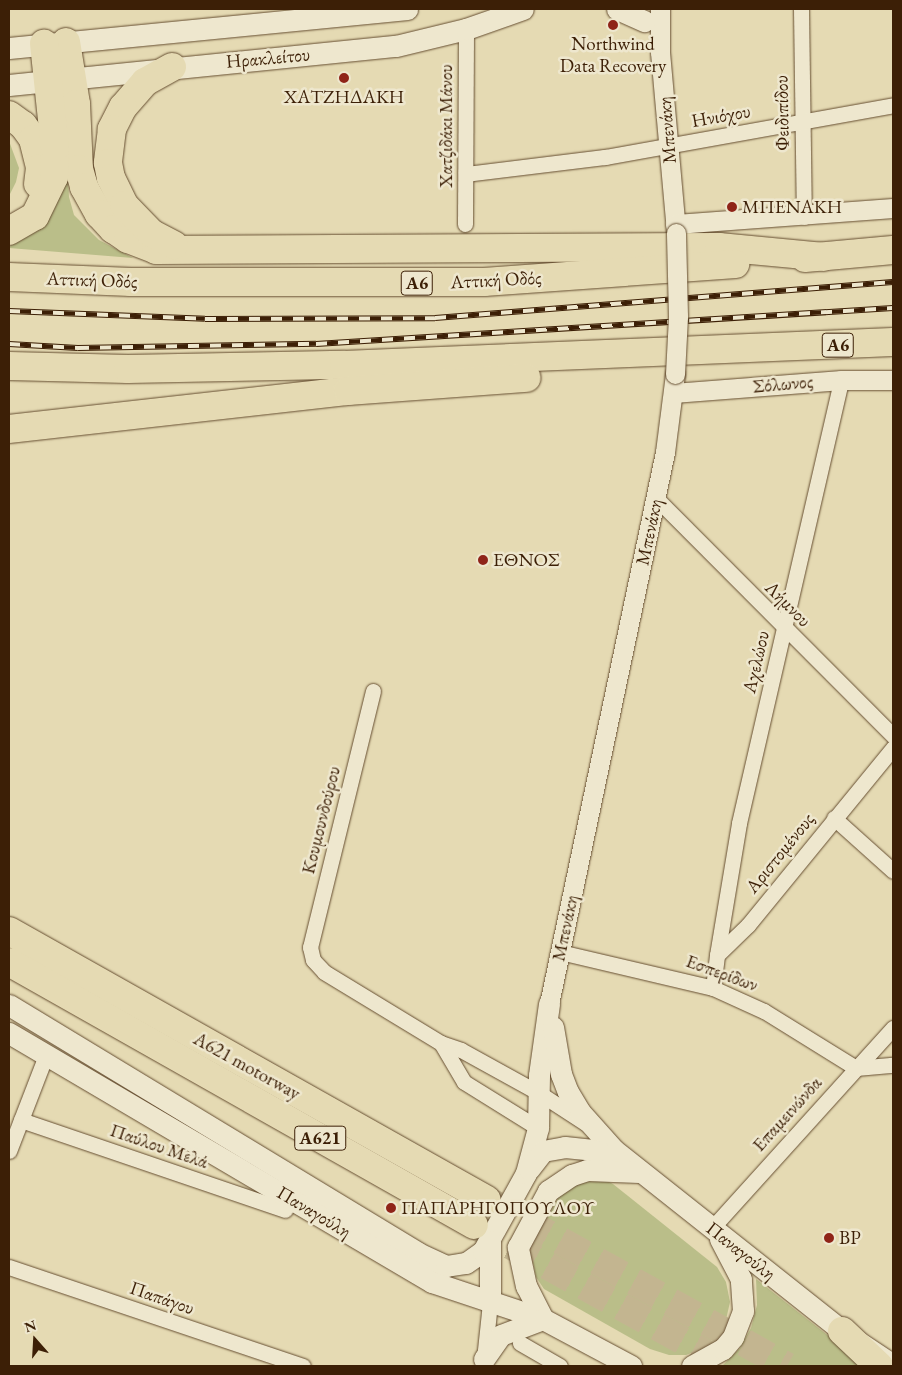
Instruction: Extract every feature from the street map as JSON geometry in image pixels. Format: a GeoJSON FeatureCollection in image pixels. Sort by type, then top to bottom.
{"type":"FeatureCollection","features":[{"type":"Feature","properties":{"kind":"highway"},"geometry":{"type":"LineString","coordinates":[[55,43],[60,80],[79,169],[95,208],[113,229],[141,246],[156,250],[719,247],[824,257]]}},
{"type":"Feature","properties":{"kind":"highway"},"geometry":{"type":"LineString","coordinates":[[172,67],[145,82],[123,107],[112,129],[108,163],[116,192],[132,214],[163,240],[190,250]]}},
{"type":"Feature","properties":{"kind":"highway"},"geometry":{"type":"LineString","coordinates":[[9,231],[35,216],[54,178],[60,80]]}},
{"type":"Feature","properties":{"kind":"highway"},"geometry":{"type":"LineString","coordinates":[[9,115],[24,125],[33,138],[40,168],[32,201],[9,225]]}},
{"type":"Feature","properties":{"kind":"highway","name":"Αττική Οδός"},"geometry":{"type":"LineString","coordinates":[[9,277],[131,282],[484,282],[824,257],[893,250]]}},
{"type":"Feature","properties":{"kind":"highway","name":"Α6"},"geometry":{"type":"LineString","coordinates":[[9,366],[128,369],[364,365],[893,342]]}},
{"type":"Feature","properties":{"kind":"highway"},"geometry":{"type":"LineString","coordinates":[[9,428],[348,391],[652,369],[783,346]]}},
{"type":"Feature","properties":{"kind":"highway","name":"A621 motorway"},"geometry":{"type":"LineString","coordinates":[[9,931],[180,1029],[487,1200]]}},
{"type":"Feature","properties":{"kind":"highway","name":"A621 motorway"},"geometry":{"type":"LineString","coordinates":[[9,962],[482,1233]]}},
{"type":"Feature","properties":{"kind":"highway"},"geometry":{"type":"LineString","coordinates":[[842,1331],[879,1366]]}},
{"type":"Feature","properties":{"kind":"main road","name":"Ηρακλείτου"},"geometry":{"type":"LineString","coordinates":[[9,48],[295,15],[407,9]]}},
{"type":"Feature","properties":{"kind":"main road","name":"Ηρακλείτου"},"geometry":{"type":"LineString","coordinates":[[9,85],[172,67],[396,46],[466,28],[523,9]]}},
{"type":"Feature","properties":{"kind":"main road"},"geometry":{"type":"LineString","coordinates":[[617,9],[648,13]]}},
{"type":"Feature","properties":{"kind":"main road","name":"Παναγούλη"},"geometry":{"type":"LineString","coordinates":[[9,1005],[439,1265],[466,1263],[483,1251],[482,1233],[526,1173],[538,1128],[539,1093],[549,1004]]}},
{"type":"Feature","properties":{"kind":"main road","name":"Παναγούλη"},"geometry":{"type":"LineString","coordinates":[[549,1004],[561,1074],[580,1112],[594,1129],[640,1172],[842,1331],[893,1365]]}},
{"type":"Feature","properties":{"kind":"main road","name":"Παναγούλη"},"geometry":{"type":"LineString","coordinates":[[9,1033],[432,1282],[490,1303],[543,1319],[633,1366]]}},
{"type":"Feature","properties":{"kind":"main road"},"geometry":{"type":"LineString","coordinates":[[538,1128],[548,1191]]}},
{"type":"Feature","properties":{"kind":"main road"},"geometry":{"type":"LineString","coordinates":[[526,1173],[543,1151],[584,1148],[640,1172]]}},
{"type":"Feature","properties":{"kind":"main road"},"geometry":{"type":"LineString","coordinates":[[483,1363],[490,1346],[501,1335],[543,1319],[526,1286],[518,1247],[548,1191],[572,1175],[588,1170],[640,1172]]}},
{"type":"Feature","properties":{"kind":"main road"},"geometry":{"type":"LineString","coordinates":[[692,1366],[723,1349],[733,1337],[743,1311],[741,1279],[712,1228]]}},
{"type":"Feature","properties":{"kind":"main road"},"geometry":{"type":"LineString","coordinates":[[482,1233],[490,1303]]}},
{"type":"Feature","properties":{"kind":"street","name":"Φειδιπίδου"},"geometry":{"type":"LineString","coordinates":[[801,9],[804,217]]}},
{"type":"Feature","properties":{"kind":"street","name":"Μπενάκη"},"geometry":{"type":"LineString","coordinates":[[549,1004],[656,498],[675,374],[678,316],[675,229],[660,52],[648,13]]}},
{"type":"Feature","properties":{"kind":"street","name":"Χατζιδάκι Μάνου"},"geometry":{"type":"LineString","coordinates":[[465,224],[466,28]]}},
{"type":"Feature","properties":{"kind":"street","name":"Ηνιόχου"},"geometry":{"type":"LineString","coordinates":[[466,174],[668,146],[893,105]]}},
{"type":"Feature","properties":{"kind":"street"},"geometry":{"type":"LineString","coordinates":[[675,229],[893,208]]}},
{"type":"Feature","properties":{"kind":"street","name":"Σόλωνος"},"geometry":{"type":"LineString","coordinates":[[673,393],[841,380],[893,380]]}},
{"type":"Feature","properties":{"kind":"street","name":"Αχελώου"},"geometry":{"type":"LineString","coordinates":[[717,955],[740,824],[841,380]]}},
{"type":"Feature","properties":{"kind":"street","name":"Λήμνου"},"geometry":{"type":"LineString","coordinates":[[656,498],[893,736]]}},
{"type":"Feature","properties":{"kind":"street","name":"Κουμουνδούρου"},"geometry":{"type":"LineString","coordinates":[[313,960],[310,947],[373,691]]}},
{"type":"Feature","properties":{"kind":"street","name":"Αριστομένους"},"geometry":{"type":"LineString","coordinates":[[717,955],[748,925],[893,748]]}},
{"type":"Feature","properties":{"kind":"street"},"geometry":{"type":"LineString","coordinates":[[834,818],[893,871]]}},
{"type":"Feature","properties":{"kind":"street","name":"Εσπερίδων"},"geometry":{"type":"LineString","coordinates":[[560,952],[713,988],[764,1011],[856,1068]]}},
{"type":"Feature","properties":{"kind":"street"},"geometry":{"type":"LineString","coordinates":[[713,988],[717,955]]}},
{"type":"Feature","properties":{"kind":"street","name":"Παναγούλη"},"geometry":{"type":"LineString","coordinates":[[313,960],[324,972],[441,1043],[539,1093],[594,1129]]}},
{"type":"Feature","properties":{"kind":"street","name":"Επαμεινώνδα"},"geometry":{"type":"LineString","coordinates":[[712,1228],[893,1028]]}},
{"type":"Feature","properties":{"kind":"street","name":"Παναγούλη"},"geometry":{"type":"LineString","coordinates":[[441,1043],[464,1082],[538,1128]]}},
{"type":"Feature","properties":{"kind":"street"},"geometry":{"type":"LineString","coordinates":[[9,1151],[46,1055]]}},
{"type":"Feature","properties":{"kind":"street"},"geometry":{"type":"LineString","coordinates":[[856,1068],[893,1065]]}},
{"type":"Feature","properties":{"kind":"street","name":"Παύλου Μελά"},"geometry":{"type":"LineString","coordinates":[[21,1120],[285,1210]]}},
{"type":"Feature","properties":{"kind":"street","name":"Παπάγου"},"geometry":{"type":"LineString","coordinates":[[9,1267],[303,1366]]}},
{"type":"Feature","properties":{"kind":"street"},"geometry":{"type":"LineString","coordinates":[[483,1363],[490,1303]]}},
{"type":"Feature","properties":{"kind":"street"},"geometry":{"type":"LineString","coordinates":[[520,1343],[560,1366]]}},
{"type":"Feature","properties":{"kind":"green space"},"geometry":{"type":"Polygon","coordinates":[[[9,141],[19,168],[16,182],[9,196],[9,141]]]}},
{"type":"Feature","properties":{"kind":"green space"},"geometry":{"type":"Polygon","coordinates":[[[67,167],[69,197],[74,215],[99,240],[133,258],[9,248],[67,167]]]}},
{"type":"Feature","properties":{"kind":"green space"},"geometry":{"type":"Polygon","coordinates":[[[599,1177],[613,1184],[717,1267],[726,1282],[730,1302],[725,1324],[706,1347],[686,1355],[669,1355],[650,1349],[544,1289],[536,1277],[531,1254],[533,1243],[562,1191],[573,1182],[599,1177]]]}},
{"type":"Feature","properties":{"kind":"green space"},"geometry":{"type":"Polygon","coordinates":[[[756,1279],[864,1366],[722,1366],[740,1348],[751,1328],[757,1305],[756,1279]]]}},
{"type":"Feature","properties":{"kind":"tunnel"},"geometry":{"type":"LineString","coordinates":[[487,1200],[787,1366]]}},
{"type":"Feature","properties":{"kind":"tunnel"},"geometry":{"type":"LineString","coordinates":[[474,1225],[728,1366]]}},
{"type":"Feature","properties":{"kind":"railway"},"geometry":{"type":"LineString","coordinates":[[9,311],[205,319],[435,318],[893,282]]}},
{"type":"Feature","properties":{"kind":"railway"},"geometry":{"type":"LineString","coordinates":[[9,344],[78,348],[316,344],[893,308]]}},
{"type":"Feature","properties":{"kind":"place","name":"Northwind Data Recovery"},"geometry":{"type":"Point","coordinates":[613,25]}},
{"type":"Feature","properties":{"kind":"place","name":"ΧΑΤΖΗΔΑΚΗ"},"geometry":{"type":"Point","coordinates":[344,78]}},
{"type":"Feature","properties":{"kind":"place","name":"ΜΠΕΝΑΚΗ"},"geometry":{"type":"Point","coordinates":[732,207]}},
{"type":"Feature","properties":{"kind":"place","name":"ΕΘΝΟΣ"},"geometry":{"type":"Point","coordinates":[483,560]}},
{"type":"Feature","properties":{"kind":"place","name":"ΠΑΠΑΡΗΓΟΠΟΥΛΟΥ"},"geometry":{"type":"Point","coordinates":[391,1208]}},
{"type":"Feature","properties":{"kind":"place","name":"BP"},"geometry":{"type":"Point","coordinates":[829,1238]}}]}
